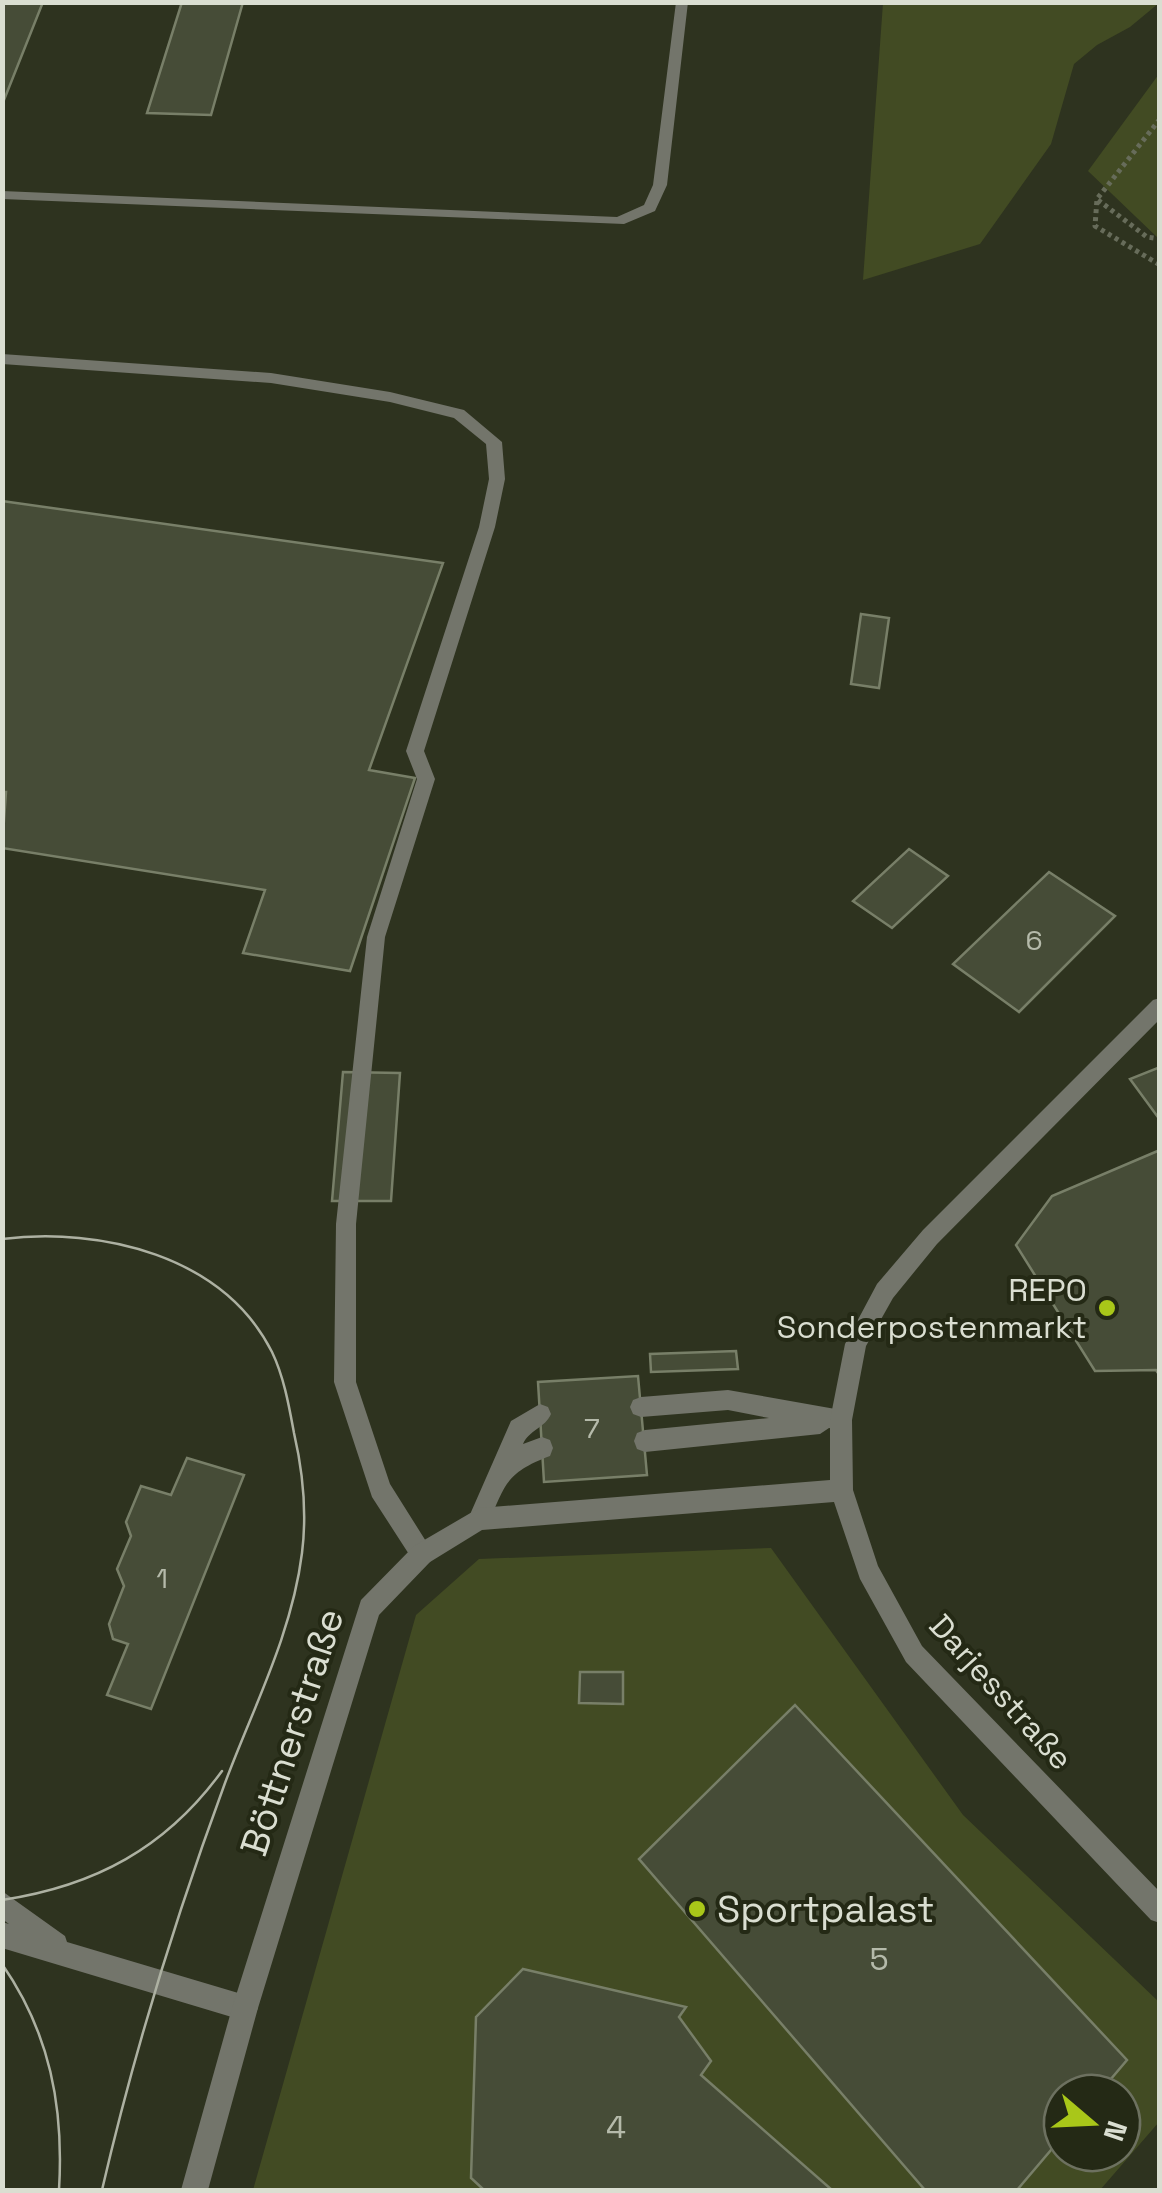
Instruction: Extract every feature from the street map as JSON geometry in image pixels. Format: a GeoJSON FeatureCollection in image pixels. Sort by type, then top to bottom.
{"type":"FeatureCollection","features":[{"type":"Feature","properties":{"kind":"street"},"geometry":{"type":"LineString","coordinates":[[2,194],[620,221],[650,208],[660,185],[682,2]]}},
{"type":"Feature","properties":{"kind":"street"},"geometry":{"type":"LineString","coordinates":[[2,359],[271,378],[390,397],[459,414],[494,442],[497,480],[488,528],[414,751],[426,779],[376,937],[346,1224],[345,1382],[380,1489],[422,1554]]}},
{"type":"Feature","properties":{"kind":"street","name":"Darjesstraße"},"geometry":{"type":"LineString","coordinates":[[1160,1006],[930,1237],[884,1291],[856,1344],[842,1420],[842,1490],[868,1570],[914,1654],[1160,1911]]}},
{"type":"Feature","properties":{"kind":"street"},"geometry":{"type":"LineString","coordinates":[[642,1406],[728,1400],[842,1420]]}},
{"type":"Feature","properties":{"kind":"street"},"geometry":{"type":"LineString","coordinates":[[478,1518],[519,1428],[540,1414]]}},
{"type":"Feature","properties":{"kind":"street"},"geometry":{"type":"LineString","coordinates":[[645,1441],[842,1420]]}},
{"type":"Feature","properties":{"kind":"street"},"geometry":{"type":"LineString","coordinates":[[500,1471],[522,1454],[542,1448]]}},
{"type":"Feature","properties":{"kind":"street","name":"Böttnerstraße"},"geometry":{"type":"LineString","coordinates":[[194,2190],[245,2008],[369,1608],[422,1554],[478,1518],[842,1490]]}},
{"type":"Feature","properties":{"kind":"street"},"geometry":{"type":"LineString","coordinates":[[2,1903],[66,1954]]}},
{"type":"Feature","properties":{"kind":"street"},"geometry":{"type":"LineString","coordinates":[[2,1935],[245,2008]]}},
{"type":"Feature","properties":{"kind":"path"},"geometry":{"type":"LineString","coordinates":[[1160,119],[1098,199],[1095,226],[1160,265]]}},
{"type":"Feature","properties":{"kind":"path"},"geometry":{"type":"LineString","coordinates":[[1098,199],[1147,237],[1160,240]]}},
{"type":"Feature","properties":{"kind":"green space"},"geometry":{"type":"Polygon","coordinates":[[[883,3],[1159,3],[1074,64],[1051,144],[980,244],[863,280],[883,3]]]}},
{"type":"Feature","properties":{"kind":"green space"},"geometry":{"type":"Polygon","coordinates":[[[1159,74],[1159,239],[1088,171],[1159,74]]]}},
{"type":"Feature","properties":{"kind":"green space","name":"Sportpalast"},"geometry":{"type":"Polygon","coordinates":[[[771,1548],[963,1815],[1159,2002],[1159,2122],[1142,2142],[1142,2073],[1042,2073],[1042,2173],[1115,2173],[1100,2190],[253,2190],[416,1615],[479,1559],[771,1548]]]}},
{"type":"Feature","properties":{"kind":"building"},"geometry":{"type":"Polygon","coordinates":[[[2,2],[43,2],[2,105],[2,2]]]}},
{"type":"Feature","properties":{"kind":"building"},"geometry":{"type":"Polygon","coordinates":[[[182,2],[243,2],[211,115],[147,113],[182,2]]]}},
{"type":"Feature","properties":{"kind":"building"},"geometry":{"type":"Polygon","coordinates":[[[2,501],[443,563],[369,770],[415,778],[350,971],[243,953],[265,890],[2,848],[6,792],[2,792],[2,501]]]}},
{"type":"Feature","properties":{"kind":"building"},"geometry":{"type":"Polygon","coordinates":[[[861,614],[889,618],[879,688],[851,684],[861,614]]]}},
{"type":"Feature","properties":{"kind":"building"},"geometry":{"type":"Polygon","coordinates":[[[909,849],[948,876],[892,928],[853,901],[909,849]]]}},
{"type":"Feature","properties":{"kind":"building"},"geometry":{"type":"Polygon","coordinates":[[[1049,872],[1115,916],[1019,1012],[953,964],[1049,872]]]}},
{"type":"Feature","properties":{"kind":"building"},"geometry":{"type":"Polygon","coordinates":[[[1160,1067],[1160,1120],[1130,1079],[1160,1067]]]}},
{"type":"Feature","properties":{"kind":"building"},"geometry":{"type":"Polygon","coordinates":[[[343,1072],[400,1073],[391,1201],[332,1201],[343,1072]]]}},
{"type":"Feature","properties":{"kind":"building","name":"REPO Sonderpostenmarkt"},"geometry":{"type":"Polygon","coordinates":[[[1160,1150],[1160,1376],[1156,1370],[1095,1371],[1016,1245],[1052,1196],[1160,1150]]]}},
{"type":"Feature","properties":{"kind":"building"},"geometry":{"type":"Polygon","coordinates":[[[736,1351],[738,1369],[651,1372],[650,1354],[736,1351]]]}},
{"type":"Feature","properties":{"kind":"building"},"geometry":{"type":"Polygon","coordinates":[[[638,1376],[647,1475],[544,1482],[538,1382],[638,1376]]]}},
{"type":"Feature","properties":{"kind":"building"},"geometry":{"type":"Polygon","coordinates":[[[187,1458],[244,1475],[151,1709],[107,1695],[128,1644],[113,1639],[109,1624],[124,1586],[117,1569],[131,1536],[126,1522],[141,1486],[171,1495],[187,1458]]]}},
{"type":"Feature","properties":{"kind":"building"},"geometry":{"type":"Polygon","coordinates":[[[580,1672],[623,1672],[623,1704],[579,1703],[580,1672]]]}},
{"type":"Feature","properties":{"kind":"building"},"geometry":{"type":"Polygon","coordinates":[[[795,1705],[1127,2060],[1116,2073],[1042,2073],[1042,2161],[1017,2190],[925,2190],[639,1859],[795,1705]]]}},
{"type":"Feature","properties":{"kind":"building","name":"Sportpalast"},"geometry":{"type":"Polygon","coordinates":[[[523,1969],[686,2007],[679,2017],[711,2061],[701,2075],[832,2190],[484,2190],[471,2178],[476,2017],[523,1969]]]}},
{"type":"Feature","properties":{"kind":"tram line"},"geometry":{"type":"LineString","coordinates":[[2,1239],[40,1236],[118,1244],[191,1270],[223,1292],[250,1319],[272,1352],[283,1381],[302,1478],[303,1538],[290,1613],[173,1934],[102,2190]]}},
{"type":"Feature","properties":{"kind":"tram line"},"geometry":{"type":"LineString","coordinates":[[2,1900],[68,1885],[126,1859],[177,1822],[222,1771]]}},
{"type":"Feature","properties":{"kind":"tram line"},"geometry":{"type":"LineString","coordinates":[[2,1964],[32,2017],[50,2072],[59,2129],[59,2190]]}},
{"type":"Feature","properties":{"kind":"place","name":"REPO Sonderpostenmarkt"},"geometry":{"type":"Point","coordinates":[1107,1308]}},
{"type":"Feature","properties":{"kind":"place","name":"Sportpalast"},"geometry":{"type":"Point","coordinates":[697,1909]}}]}
